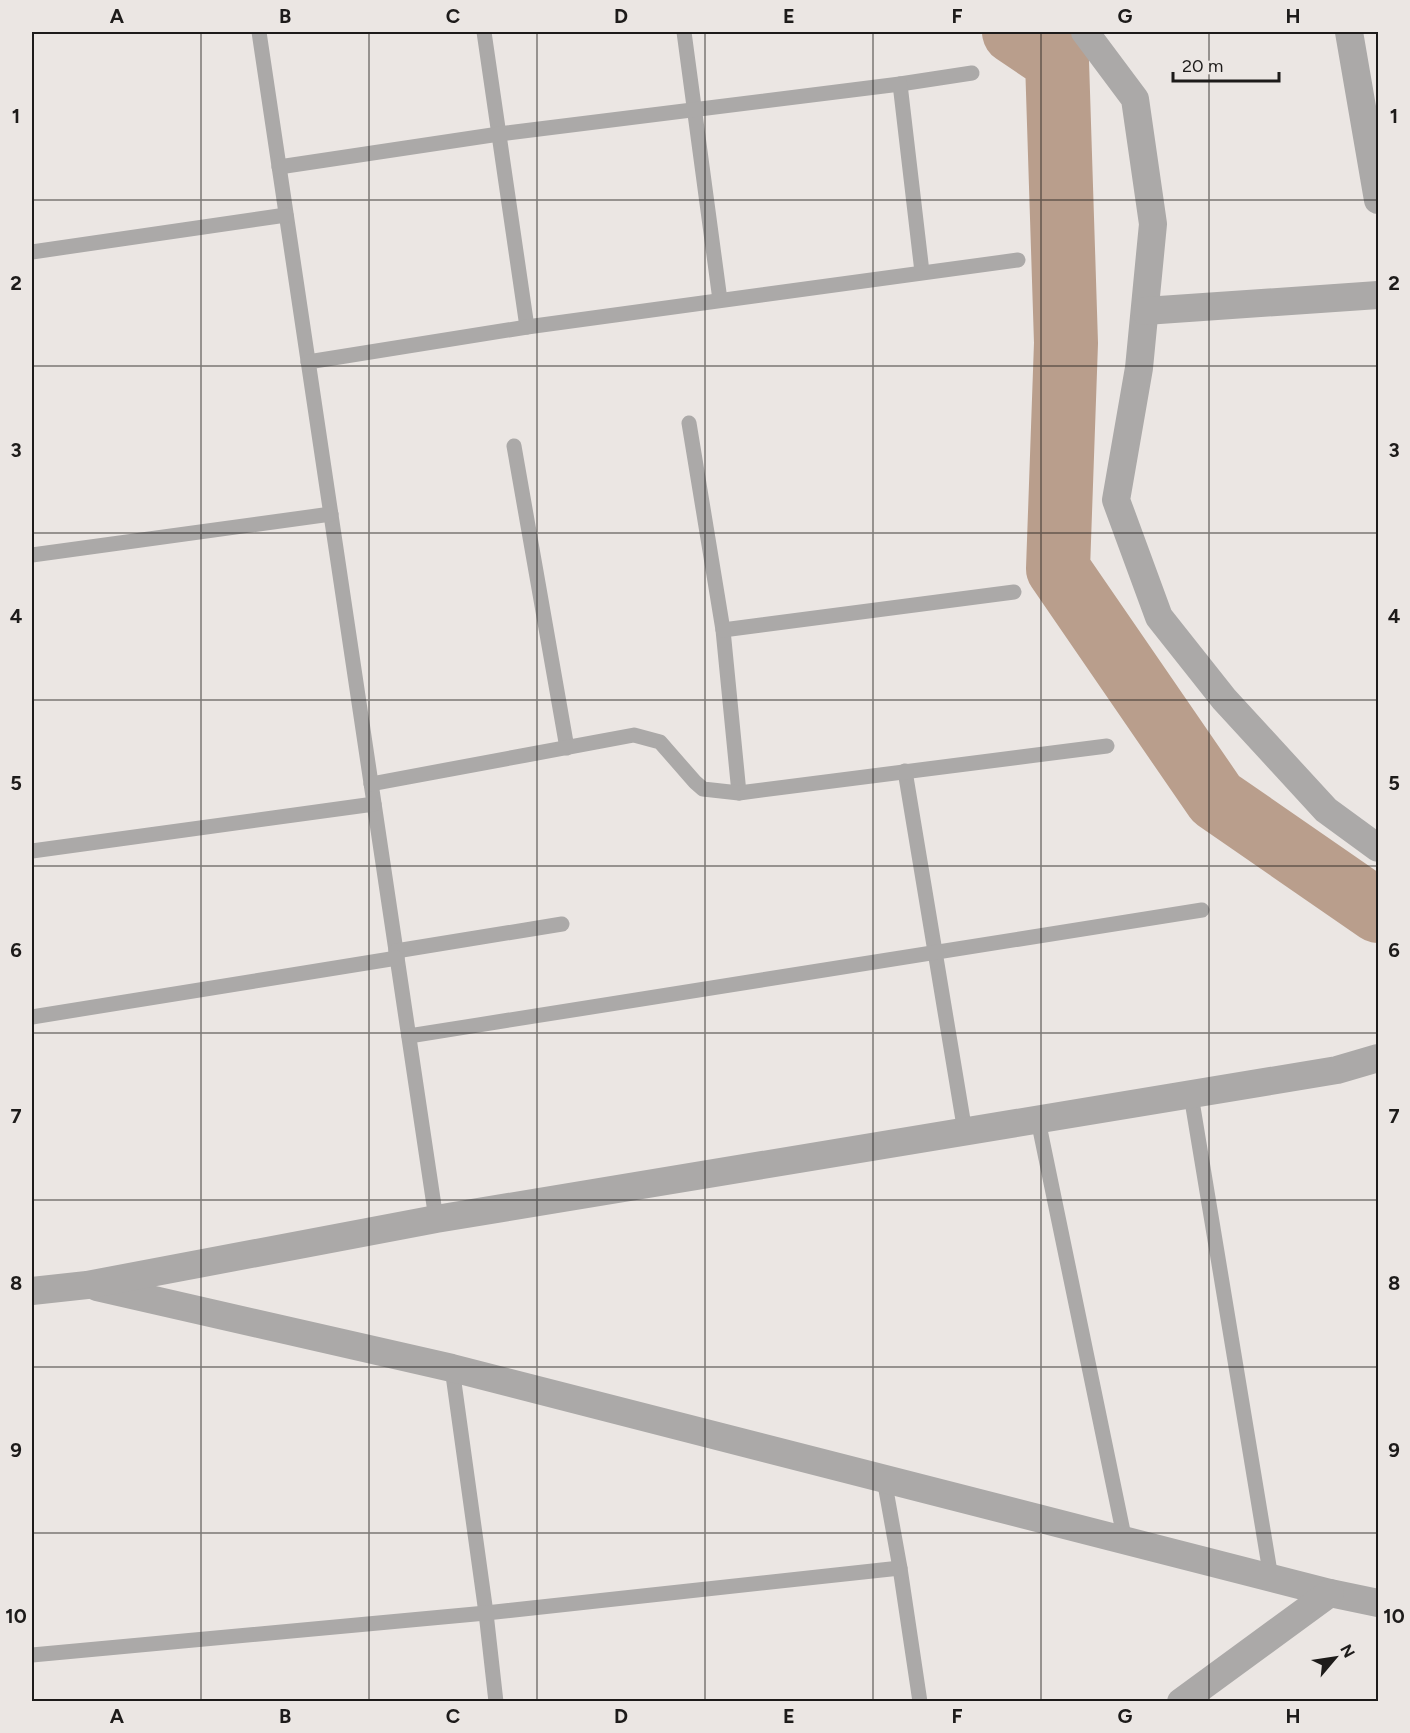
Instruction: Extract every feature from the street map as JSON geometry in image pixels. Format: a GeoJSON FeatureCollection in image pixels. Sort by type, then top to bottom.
{"type":"FeatureCollection","features":[{"type":"Feature","properties":{"kind":"street"},"geometry":{"type":"LineString","coordinates":[[1085,32],[1135,99],[1153,224],[1140,368],[1116,500],[1159,617],[1224,699],[1326,810],[1378,848]]}},
{"type":"Feature","properties":{"kind":"street"},"geometry":{"type":"LineString","coordinates":[[1350,32],[1378,200]]}},
{"type":"Feature","properties":{"kind":"street"},"geometry":{"type":"LineString","coordinates":[[1145,311],[1378,295]]}},
{"type":"Feature","properties":{"kind":"street"},"geometry":{"type":"LineString","coordinates":[[32,1291],[87,1285],[436,1219],[1337,1070],[1378,1058]]}},
{"type":"Feature","properties":{"kind":"street"},"geometry":{"type":"LineString","coordinates":[[87,1285],[452,1368],[1125,1541],[1378,1603]]}},
{"type":"Feature","properties":{"kind":"street"},"geometry":{"type":"LineString","coordinates":[[1181,1701],[1330,1593]]}},
{"type":"Feature","properties":{"kind":"lane"},"geometry":{"type":"LineString","coordinates":[[259,32],[436,1219]]}},
{"type":"Feature","properties":{"kind":"lane"},"geometry":{"type":"LineString","coordinates":[[484,32],[527,327]]}},
{"type":"Feature","properties":{"kind":"lane"},"geometry":{"type":"LineString","coordinates":[[684,32],[720,300]]}},
{"type":"Feature","properties":{"kind":"lane"},"geometry":{"type":"LineString","coordinates":[[279,167],[499,134],[972,73]]}},
{"type":"Feature","properties":{"kind":"lane"},"geometry":{"type":"LineString","coordinates":[[900,84],[922,272]]}},
{"type":"Feature","properties":{"kind":"lane"},"geometry":{"type":"LineString","coordinates":[[32,252],[286,215]]}},
{"type":"Feature","properties":{"kind":"lane"},"geometry":{"type":"LineString","coordinates":[[308,362],[527,327],[922,272],[1018,261]]}},
{"type":"Feature","properties":{"kind":"lane"},"geometry":{"type":"LineString","coordinates":[[689,423],[723,630],[739,793]]}},
{"type":"Feature","properties":{"kind":"lane"},"geometry":{"type":"LineString","coordinates":[[514,446],[567,748]]}},
{"type":"Feature","properties":{"kind":"lane"},"geometry":{"type":"LineString","coordinates":[[32,555],[331,514]]}},
{"type":"Feature","properties":{"kind":"lane"},"geometry":{"type":"LineString","coordinates":[[723,630],[1014,592]]}},
{"type":"Feature","properties":{"kind":"lane"},"geometry":{"type":"LineString","coordinates":[[371,784],[634,735],[660,742],[703,789],[739,793],[1107,746]]}},
{"type":"Feature","properties":{"kind":"lane"},"geometry":{"type":"LineString","coordinates":[[905,771],[965,1132]]}},
{"type":"Feature","properties":{"kind":"lane"},"geometry":{"type":"LineString","coordinates":[[32,850],[374,804]]}},
{"type":"Feature","properties":{"kind":"lane"},"geometry":{"type":"LineString","coordinates":[[409,1035],[1202,910]]}},
{"type":"Feature","properties":{"kind":"lane"},"geometry":{"type":"LineString","coordinates":[[32,1017],[397,955],[562,924]]}},
{"type":"Feature","properties":{"kind":"lane"},"geometry":{"type":"LineString","coordinates":[[1191,1095],[1271,1578]]}},
{"type":"Feature","properties":{"kind":"lane"},"geometry":{"type":"LineString","coordinates":[[1038,1120],[1125,1541]]}},
{"type":"Feature","properties":{"kind":"lane"},"geometry":{"type":"LineString","coordinates":[[452,1368],[496,1701]]}},
{"type":"Feature","properties":{"kind":"lane"},"geometry":{"type":"LineString","coordinates":[[884,1479],[920,1701]]}},
{"type":"Feature","properties":{"kind":"lane"},"geometry":{"type":"LineString","coordinates":[[32,1655],[486,1613],[900,1568]]}},
{"type":"Feature","properties":{"kind":"waterway"},"geometry":{"type":"LineString","coordinates":[[1014,32],[1057,61],[1066,343],[1058,569],[1216,799],[1378,911]]}}]}
